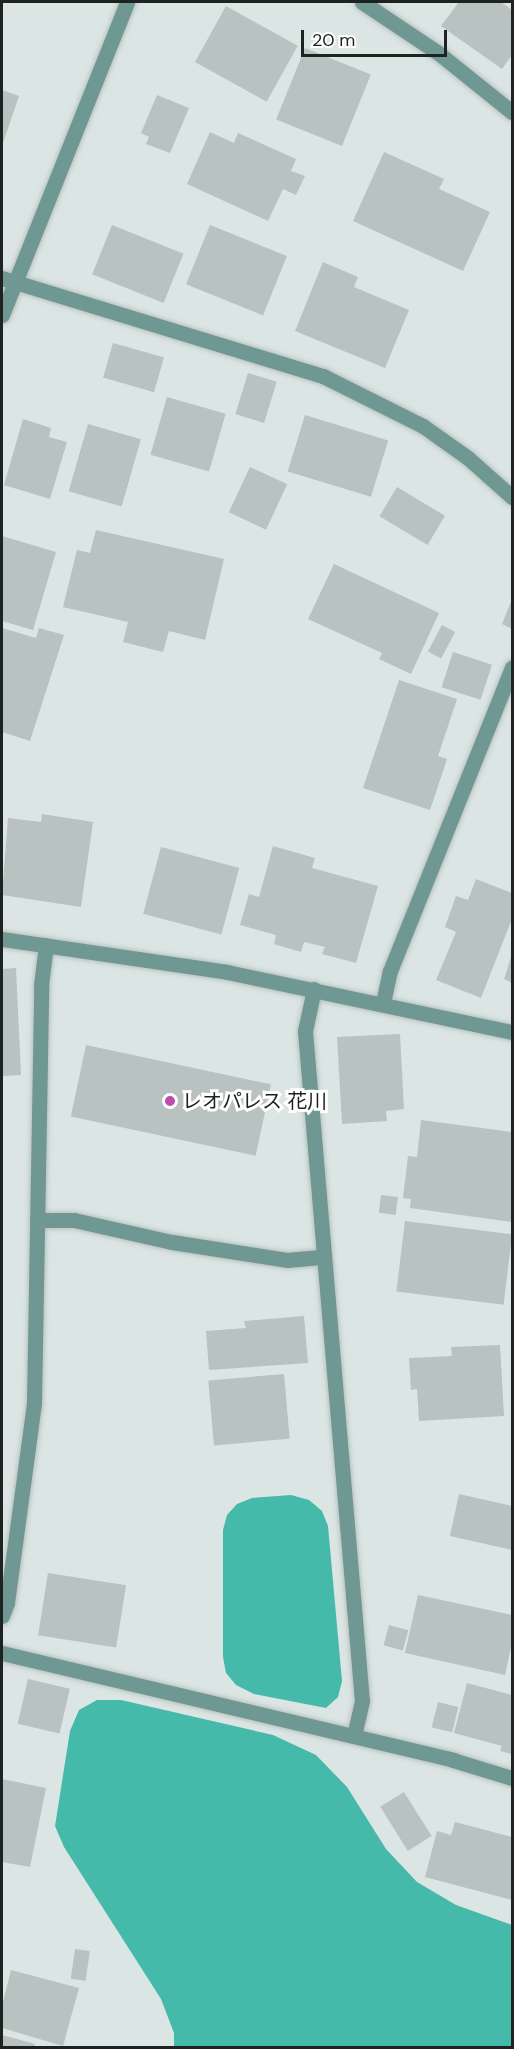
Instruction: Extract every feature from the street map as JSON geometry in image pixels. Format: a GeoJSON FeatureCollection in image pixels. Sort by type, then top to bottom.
{"type":"FeatureCollection","features":[{"type":"Feature","properties":{"kind":"street"},"geometry":{"type":"LineString","coordinates":[[2,315],[7,280],[127,2]]}},
{"type":"Feature","properties":{"kind":"street"},"geometry":{"type":"LineString","coordinates":[[362,2],[437,52],[513,112]]}},
{"type":"Feature","properties":{"kind":"street"},"geometry":{"type":"LineString","coordinates":[[7,280],[323,376],[423,426],[468,458],[513,497]]}},
{"type":"Feature","properties":{"kind":"street"},"geometry":{"type":"LineString","coordinates":[[383,1003],[390,971],[513,668]]}},
{"type":"Feature","properties":{"kind":"street"},"geometry":{"type":"LineString","coordinates":[[2,939],[314,989],[513,1032]]}},
{"type":"Feature","properties":{"kind":"street"},"geometry":{"type":"LineString","coordinates":[[2,1616],[7,1603],[34,1403],[41,985],[46,945]]}},
{"type":"Feature","properties":{"kind":"street"},"geometry":{"type":"LineString","coordinates":[[314,989],[305,1030],[362,1701],[354,1736]]}},
{"type":"Feature","properties":{"kind":"street"},"geometry":{"type":"LineString","coordinates":[[37,1220],[74,1221],[172,1242],[287,1260],[324,1257]]}},
{"type":"Feature","properties":{"kind":"street"},"geometry":{"type":"LineString","coordinates":[[2,1653],[354,1736],[513,1778]]}},
{"type":"Feature","properties":{"kind":"green space"},"geometry":{"type":"Polygon","coordinates":[[[291,1495],[309,1500],[322,1511],[328,1526],[342,1681],[338,1697],[326,1708],[254,1694],[236,1685],[226,1673],[223,1657],[223,1530],[227,1515],[237,1504],[252,1498],[291,1495]]]}},
{"type":"Feature","properties":{"kind":"green space"},"geometry":{"type":"Polygon","coordinates":[[[97,1700],[121,1700],[273,1735],[316,1755],[347,1787],[386,1849],[417,1882],[456,1905],[512,1925],[512,2047],[174,2047],[174,2033],[161,1999],[64,1847],[55,1826],[70,1731],[79,1710],[97,1700]]]}},
{"type":"Feature","properties":{"kind":"building"},"geometry":{"type":"Polygon","coordinates":[[[459,2],[501,2],[512,10],[512,55],[502,69],[441,26],[459,2]]]}},
{"type":"Feature","properties":{"kind":"building"},"geometry":{"type":"Polygon","coordinates":[[[226,6],[298,46],[267,102],[195,62],[226,6]]]}},
{"type":"Feature","properties":{"kind":"building"},"geometry":{"type":"Polygon","coordinates":[[[305,48],[371,75],[342,146],[276,119],[305,48]]]}},
{"type":"Feature","properties":{"kind":"building"},"geometry":{"type":"Polygon","coordinates":[[[2,90],[19,96],[2,146],[2,90]]]}},
{"type":"Feature","properties":{"kind":"building"},"geometry":{"type":"Polygon","coordinates":[[[157,95],[189,108],[170,153],[146,144],[149,137],[141,133],[157,95]]]}},
{"type":"Feature","properties":{"kind":"building"},"geometry":{"type":"Polygon","coordinates":[[[210,132],[234,143],[238,133],[296,159],[291,171],[305,176],[296,195],[283,189],[268,221],[187,184],[210,132]]]}},
{"type":"Feature","properties":{"kind":"building"},"geometry":{"type":"Polygon","coordinates":[[[384,152],[444,179],[439,189],[490,212],[463,271],[353,221],[384,152]]]}},
{"type":"Feature","properties":{"kind":"building"},"geometry":{"type":"Polygon","coordinates":[[[112,225],[183,254],[164,303],[92,274],[112,225]]]}},
{"type":"Feature","properties":{"kind":"building"},"geometry":{"type":"Polygon","coordinates":[[[210,225],[287,256],[263,315],[186,284],[210,225]]]}},
{"type":"Feature","properties":{"kind":"building"},"geometry":{"type":"Polygon","coordinates":[[[323,262],[358,277],[354,287],[409,310],[385,368],[295,331],[323,262]]]}},
{"type":"Feature","properties":{"kind":"building"},"geometry":{"type":"Polygon","coordinates":[[[113,343],[164,358],[154,392],[103,378],[113,343]]]}},
{"type":"Feature","properties":{"kind":"building"},"geometry":{"type":"Polygon","coordinates":[[[248,373],[277,382],[264,423],[235,414],[248,373]]]}},
{"type":"Feature","properties":{"kind":"building"},"geometry":{"type":"Polygon","coordinates":[[[167,397],[226,414],[209,471],[150,455],[167,397]]]}},
{"type":"Feature","properties":{"kind":"building"},"geometry":{"type":"Polygon","coordinates":[[[305,415],[388,440],[371,497],[288,471],[305,415]]]}},
{"type":"Feature","properties":{"kind":"building"},"geometry":{"type":"Polygon","coordinates":[[[23,419],[51,428],[49,437],[67,442],[50,499],[4,485],[23,419]]]}},
{"type":"Feature","properties":{"kind":"building"},"geometry":{"type":"Polygon","coordinates":[[[88,424],[141,439],[122,506],[69,491],[88,424]]]}},
{"type":"Feature","properties":{"kind":"building"},"geometry":{"type":"Polygon","coordinates":[[[250,467],[287,484],[266,530],[229,512],[250,467]]]}},
{"type":"Feature","properties":{"kind":"building"},"geometry":{"type":"Polygon","coordinates":[[[397,487],[445,516],[427,545],[379,516],[397,487]]]}},
{"type":"Feature","properties":{"kind":"building"},"geometry":{"type":"Polygon","coordinates":[[[96,530],[224,559],[205,640],[169,631],[163,652],[123,642],[128,622],[63,607],[77,550],[90,553],[96,530]]]}},
{"type":"Feature","properties":{"kind":"building"},"geometry":{"type":"Polygon","coordinates":[[[2,536],[56,552],[33,630],[2,621],[2,536]]]}},
{"type":"Feature","properties":{"kind":"building"},"geometry":{"type":"Polygon","coordinates":[[[334,564],[439,613],[411,674],[379,659],[382,653],[308,619],[334,564]]]}},
{"type":"Feature","properties":{"kind":"building"},"geometry":{"type":"Polygon","coordinates":[[[512,599],[512,629],[502,624],[512,599]]]}},
{"type":"Feature","properties":{"kind":"building"},"geometry":{"type":"Polygon","coordinates":[[[442,625],[455,632],[441,659],[428,651],[442,625]]]}},
{"type":"Feature","properties":{"kind":"building"},"geometry":{"type":"Polygon","coordinates":[[[2,628],[36,638],[39,628],[64,635],[30,741],[2,732],[2,628]]]}},
{"type":"Feature","properties":{"kind":"building"},"geometry":{"type":"Polygon","coordinates":[[[453,652],[492,665],[481,700],[442,687],[453,652]]]}},
{"type":"Feature","properties":{"kind":"building"},"geometry":{"type":"Polygon","coordinates":[[[399,680],[457,699],[438,756],[447,759],[430,810],[363,788],[399,680]]]}},
{"type":"Feature","properties":{"kind":"building"},"geometry":{"type":"Polygon","coordinates":[[[42,814],[93,822],[81,907],[2,895],[8,818],[41,822],[42,814]]]}},
{"type":"Feature","properties":{"kind":"building"},"geometry":{"type":"Polygon","coordinates":[[[273,846],[315,858],[312,868],[378,886],[356,963],[322,954],[325,947],[304,942],[301,952],[274,944],[276,935],[240,925],[249,894],[259,897],[273,846]]]}},
{"type":"Feature","properties":{"kind":"building"},"geometry":{"type":"Polygon","coordinates":[[[161,847],[239,868],[221,935],[143,914],[161,847]]]}},
{"type":"Feature","properties":{"kind":"building"},"geometry":{"type":"Polygon","coordinates":[[[476,879],[512,893],[512,919],[481,998],[436,980],[456,932],[445,927],[456,896],[468,900],[476,879]]]}},
{"type":"Feature","properties":{"kind":"building"},"geometry":{"type":"Polygon","coordinates":[[[512,954],[512,983],[504,979],[512,954]]]}},
{"type":"Feature","properties":{"kind":"building"},"geometry":{"type":"Polygon","coordinates":[[[16,968],[21,1075],[2,1076],[2,969],[16,968]]]}},
{"type":"Feature","properties":{"kind":"building"},"geometry":{"type":"Polygon","coordinates":[[[400,1034],[404,1109],[386,1111],[387,1121],[342,1124],[337,1037],[400,1034]]]}},
{"type":"Feature","properties":{"kind":"building","name":"レオパレス 花川"},"geometry":{"type":"Polygon","coordinates":[[[86,1045],[271,1084],[256,1156],[71,1116],[86,1045]]]}},
{"type":"Feature","properties":{"kind":"building"},"geometry":{"type":"Polygon","coordinates":[[[421,1120],[512,1132],[512,1222],[410,1208],[411,1199],[403,1198],[408,1156],[417,1157],[421,1120]]]}},
{"type":"Feature","properties":{"kind":"building"},"geometry":{"type":"Polygon","coordinates":[[[381,1195],[398,1197],[396,1215],[379,1213],[381,1195]]]}},
{"type":"Feature","properties":{"kind":"building"},"geometry":{"type":"Polygon","coordinates":[[[405,1221],[512,1234],[504,1305],[396,1291],[405,1221]]]}},
{"type":"Feature","properties":{"kind":"building"},"geometry":{"type":"Polygon","coordinates":[[[304,1316],[308,1363],[209,1370],[206,1331],[246,1328],[244,1321],[304,1316]]]}},
{"type":"Feature","properties":{"kind":"building"},"geometry":{"type":"Polygon","coordinates":[[[500,1345],[504,1416],[419,1421],[417,1389],[411,1390],[409,1358],[452,1356],[451,1347],[500,1345]]]}},
{"type":"Feature","properties":{"kind":"building"},"geometry":{"type":"Polygon","coordinates":[[[284,1374],[290,1439],[214,1445],[208,1381],[284,1374]]]}},
{"type":"Feature","properties":{"kind":"building"},"geometry":{"type":"Polygon","coordinates":[[[459,1494],[512,1506],[512,1550],[450,1536],[459,1494]]]}},
{"type":"Feature","properties":{"kind":"building"},"geometry":{"type":"Polygon","coordinates":[[[48,1573],[126,1585],[116,1648],[38,1635],[48,1573]]]}},
{"type":"Feature","properties":{"kind":"building"},"geometry":{"type":"Polygon","coordinates":[[[418,1595],[512,1615],[512,1642],[505,1675],[405,1653],[418,1595]]]}},
{"type":"Feature","properties":{"kind":"building"},"geometry":{"type":"Polygon","coordinates":[[[389,1625],[408,1630],[403,1650],[384,1645],[389,1625]]]}},
{"type":"Feature","properties":{"kind":"building"},"geometry":{"type":"Polygon","coordinates":[[[28,1679],[70,1689],[60,1733],[18,1724],[28,1679]]]}},
{"type":"Feature","properties":{"kind":"building"},"geometry":{"type":"Polygon","coordinates":[[[467,1683],[512,1695],[512,1754],[500,1751],[502,1746],[454,1733],[467,1683]]]}},
{"type":"Feature","properties":{"kind":"building"},"geometry":{"type":"Polygon","coordinates":[[[438,1702],[458,1707],[452,1732],[432,1727],[438,1702]]]}},
{"type":"Feature","properties":{"kind":"building"},"geometry":{"type":"Polygon","coordinates":[[[2,1779],[46,1788],[30,1867],[2,1862],[2,1779]]]}},
{"type":"Feature","properties":{"kind":"building"},"geometry":{"type":"Polygon","coordinates":[[[404,1792],[432,1836],[408,1851],[380,1807],[404,1792]]]}},
{"type":"Feature","properties":{"kind":"building"},"geometry":{"type":"Polygon","coordinates":[[[455,1822],[512,1837],[512,1900],[425,1877],[437,1831],[451,1835],[455,1822]]]}},
{"type":"Feature","properties":{"kind":"building"},"geometry":{"type":"Polygon","coordinates":[[[75,1949],[90,1951],[86,1981],[71,1979],[75,1949]]]}},
{"type":"Feature","properties":{"kind":"building"},"geometry":{"type":"Polygon","coordinates":[[[11,1970],[79,1988],[63,2046],[2,2028],[2,2006],[11,1970]]]}},
{"type":"Feature","properties":{"kind":"building"},"geometry":{"type":"Polygon","coordinates":[[[2,2035],[35,2044],[34,2048],[2,2048],[2,2035]]]}},
{"type":"Feature","properties":{"kind":"place","name":"レオパレス 花川"},"geometry":{"type":"Point","coordinates":[170,1101]}}]}
